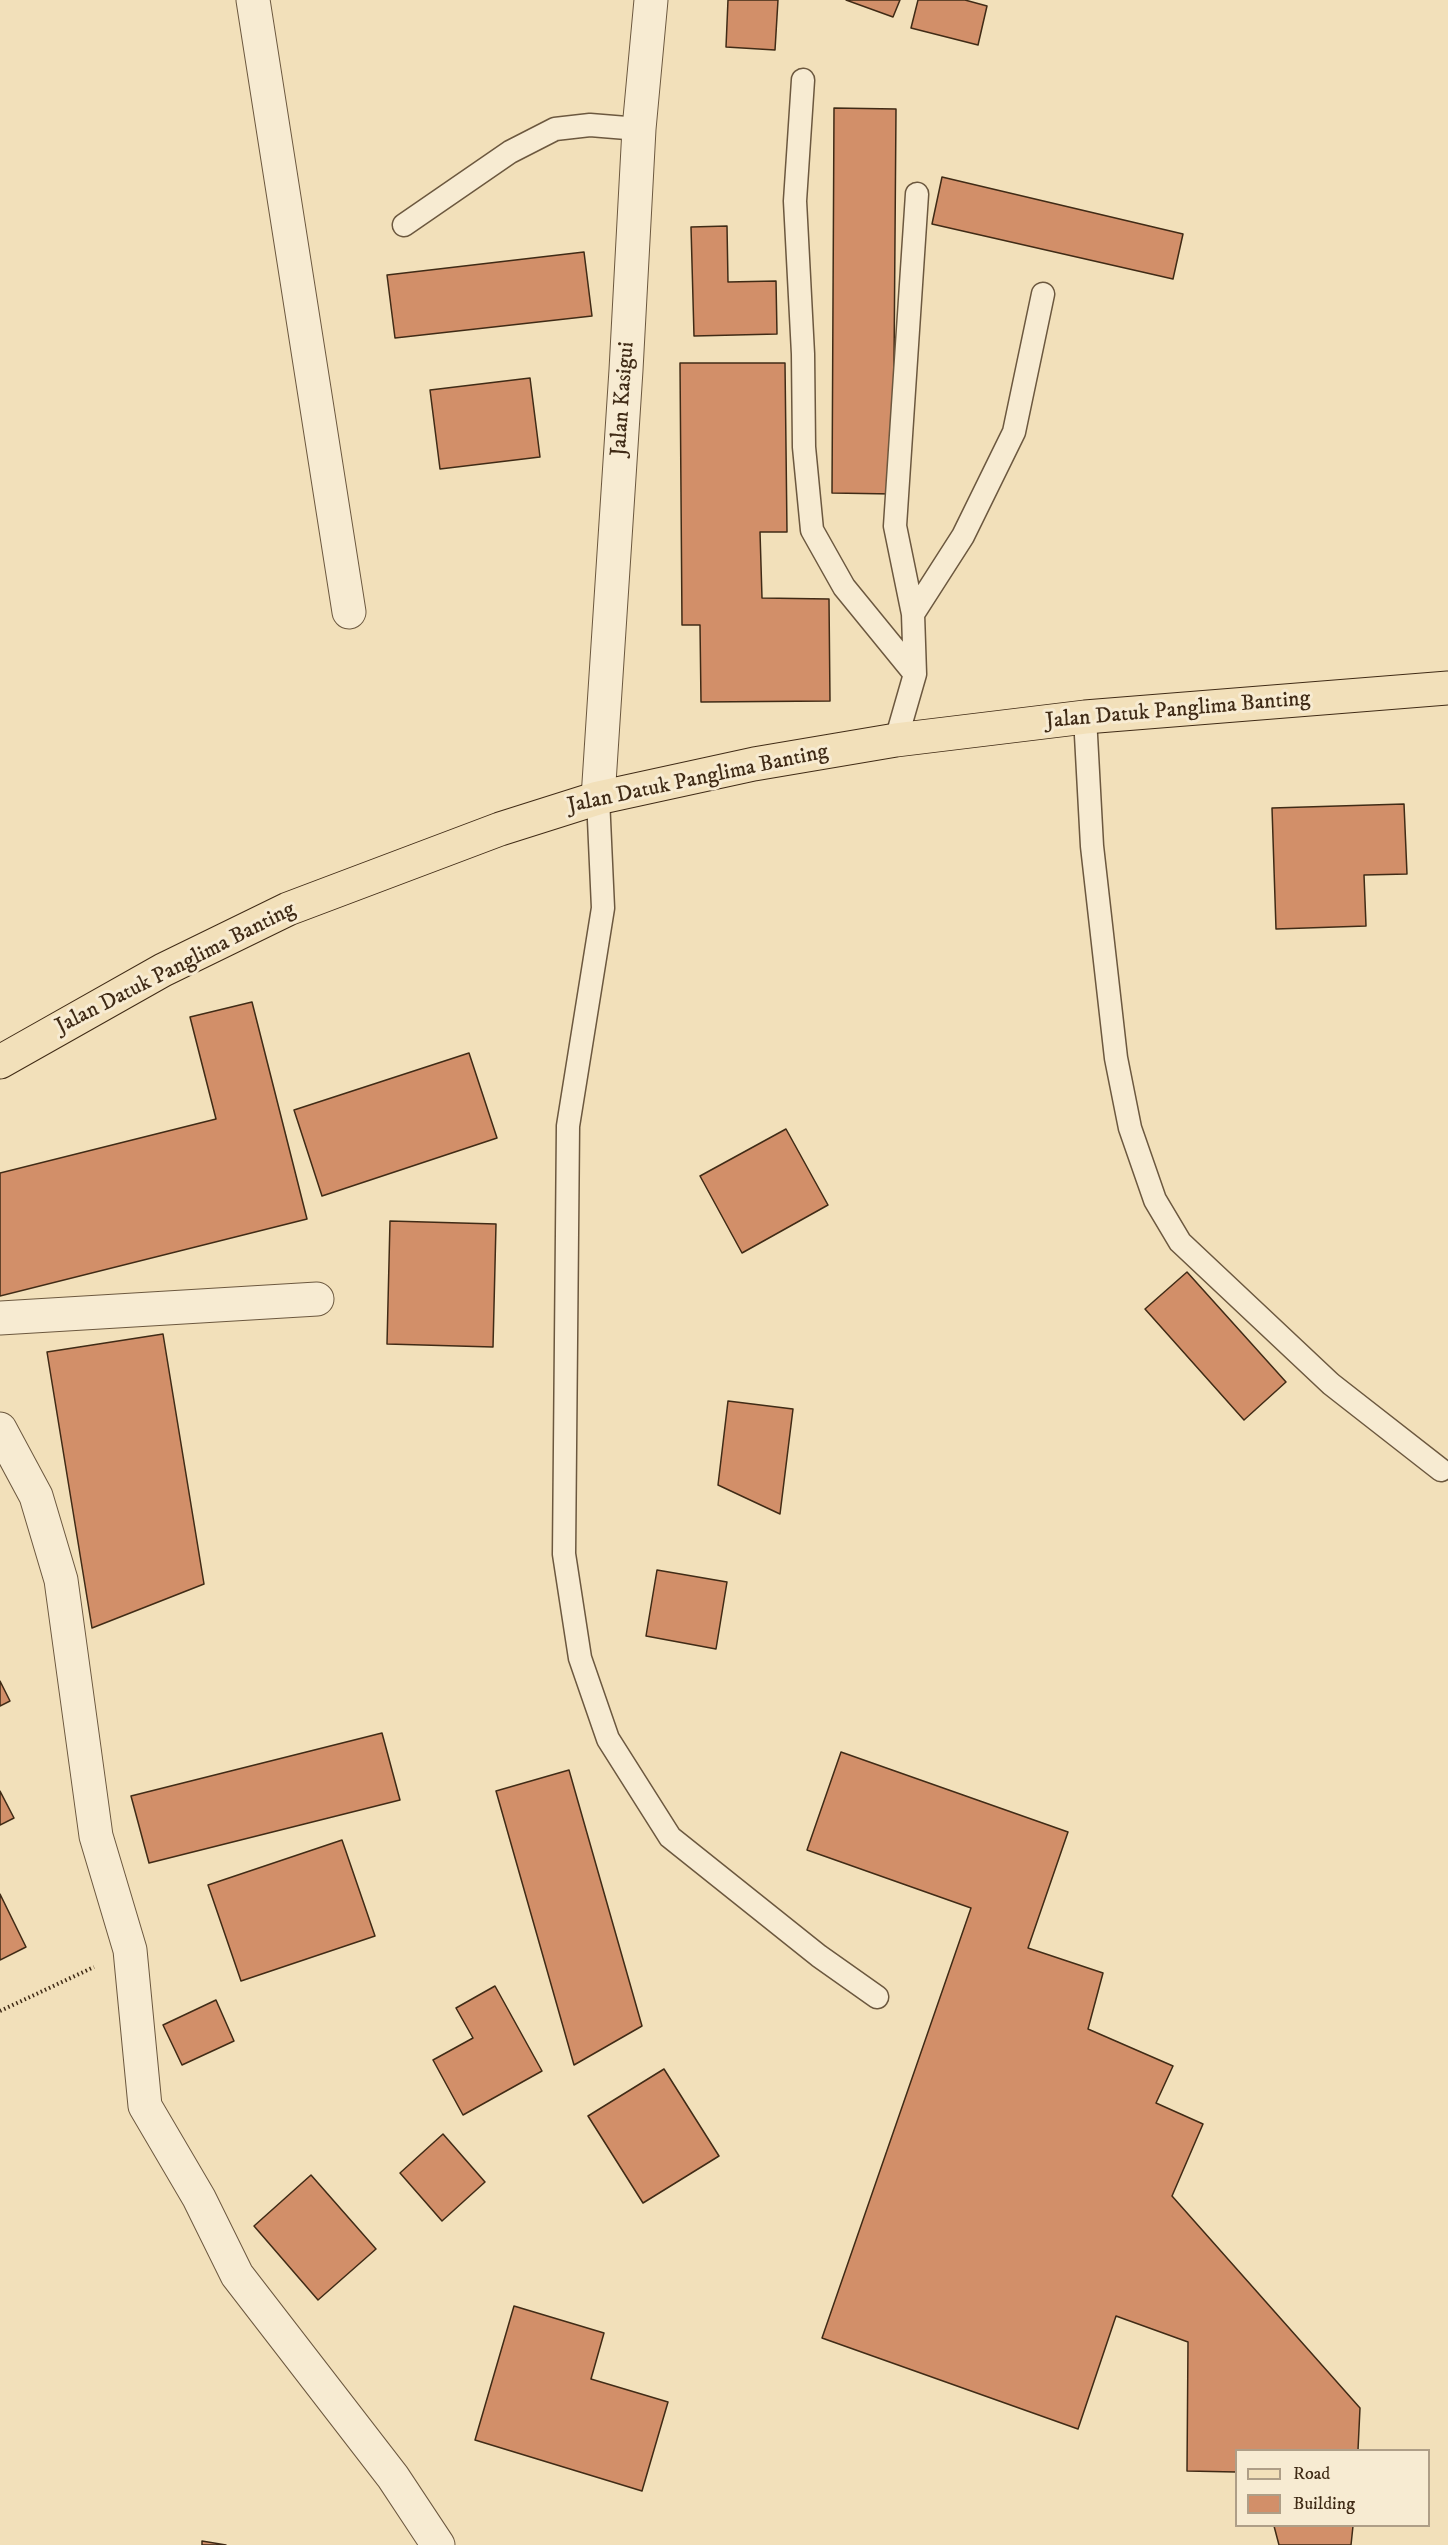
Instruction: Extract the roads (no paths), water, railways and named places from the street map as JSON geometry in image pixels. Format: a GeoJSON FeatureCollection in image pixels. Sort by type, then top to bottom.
{"type":"FeatureCollection","features":[{"type":"Feature","properties":{"kind":"main road","name":"Jalan Datuk Panglima Banting"},"geometry":{"type":"LineString","coordinates":[[0,1062],[163,970],[288,909],[500,829],[598,798],[754,764],[896,740],[1085,717],[1448,688]]}},
{"type":"Feature","properties":{"kind":"street"},"geometry":{"type":"LineString","coordinates":[[253,0],[349,612]]}},
{"type":"Feature","properties":{"kind":"street","name":"Jalan Kasigui"},"geometry":{"type":"LineString","coordinates":[[598,798],[639,129],[651,0]]}},
{"type":"Feature","properties":{"kind":"street"},"geometry":{"type":"LineString","coordinates":[[0,1318],[317,1299]]}},
{"type":"Feature","properties":{"kind":"street"},"geometry":{"type":"LineString","coordinates":[[0,1429],[36,1496],[61,1580],[96,1836],[130,1950],[145,2106],[199,2198],[237,2275],[393,2477],[438,2545]]}},
{"type":"Feature","properties":{"kind":"lane"},"geometry":{"type":"LineString","coordinates":[[803,80],[795,201],[803,354],[804,447],[813,530],[844,587],[915,674]]}},
{"type":"Feature","properties":{"kind":"lane"},"geometry":{"type":"LineString","coordinates":[[404,225],[510,152],[555,129],[590,125],[639,129]]}},
{"type":"Feature","properties":{"kind":"lane"},"geometry":{"type":"LineString","coordinates":[[896,740],[915,674],[913,614],[895,526],[917,194]]}},
{"type":"Feature","properties":{"kind":"lane"},"geometry":{"type":"LineString","coordinates":[[913,614],[963,536],[1014,432],[1043,294]]}},
{"type":"Feature","properties":{"kind":"lane"},"geometry":{"type":"LineString","coordinates":[[1085,717],[1092,846],[1116,1058],[1130,1128],[1155,1200],[1180,1242],[1331,1384],[1441,1470]]}},
{"type":"Feature","properties":{"kind":"lane"},"geometry":{"type":"LineString","coordinates":[[598,798],[603,909],[568,1126],[564,1554],[580,1658],[608,1739],[670,1837],[819,1956],[877,1996]]}}]}
